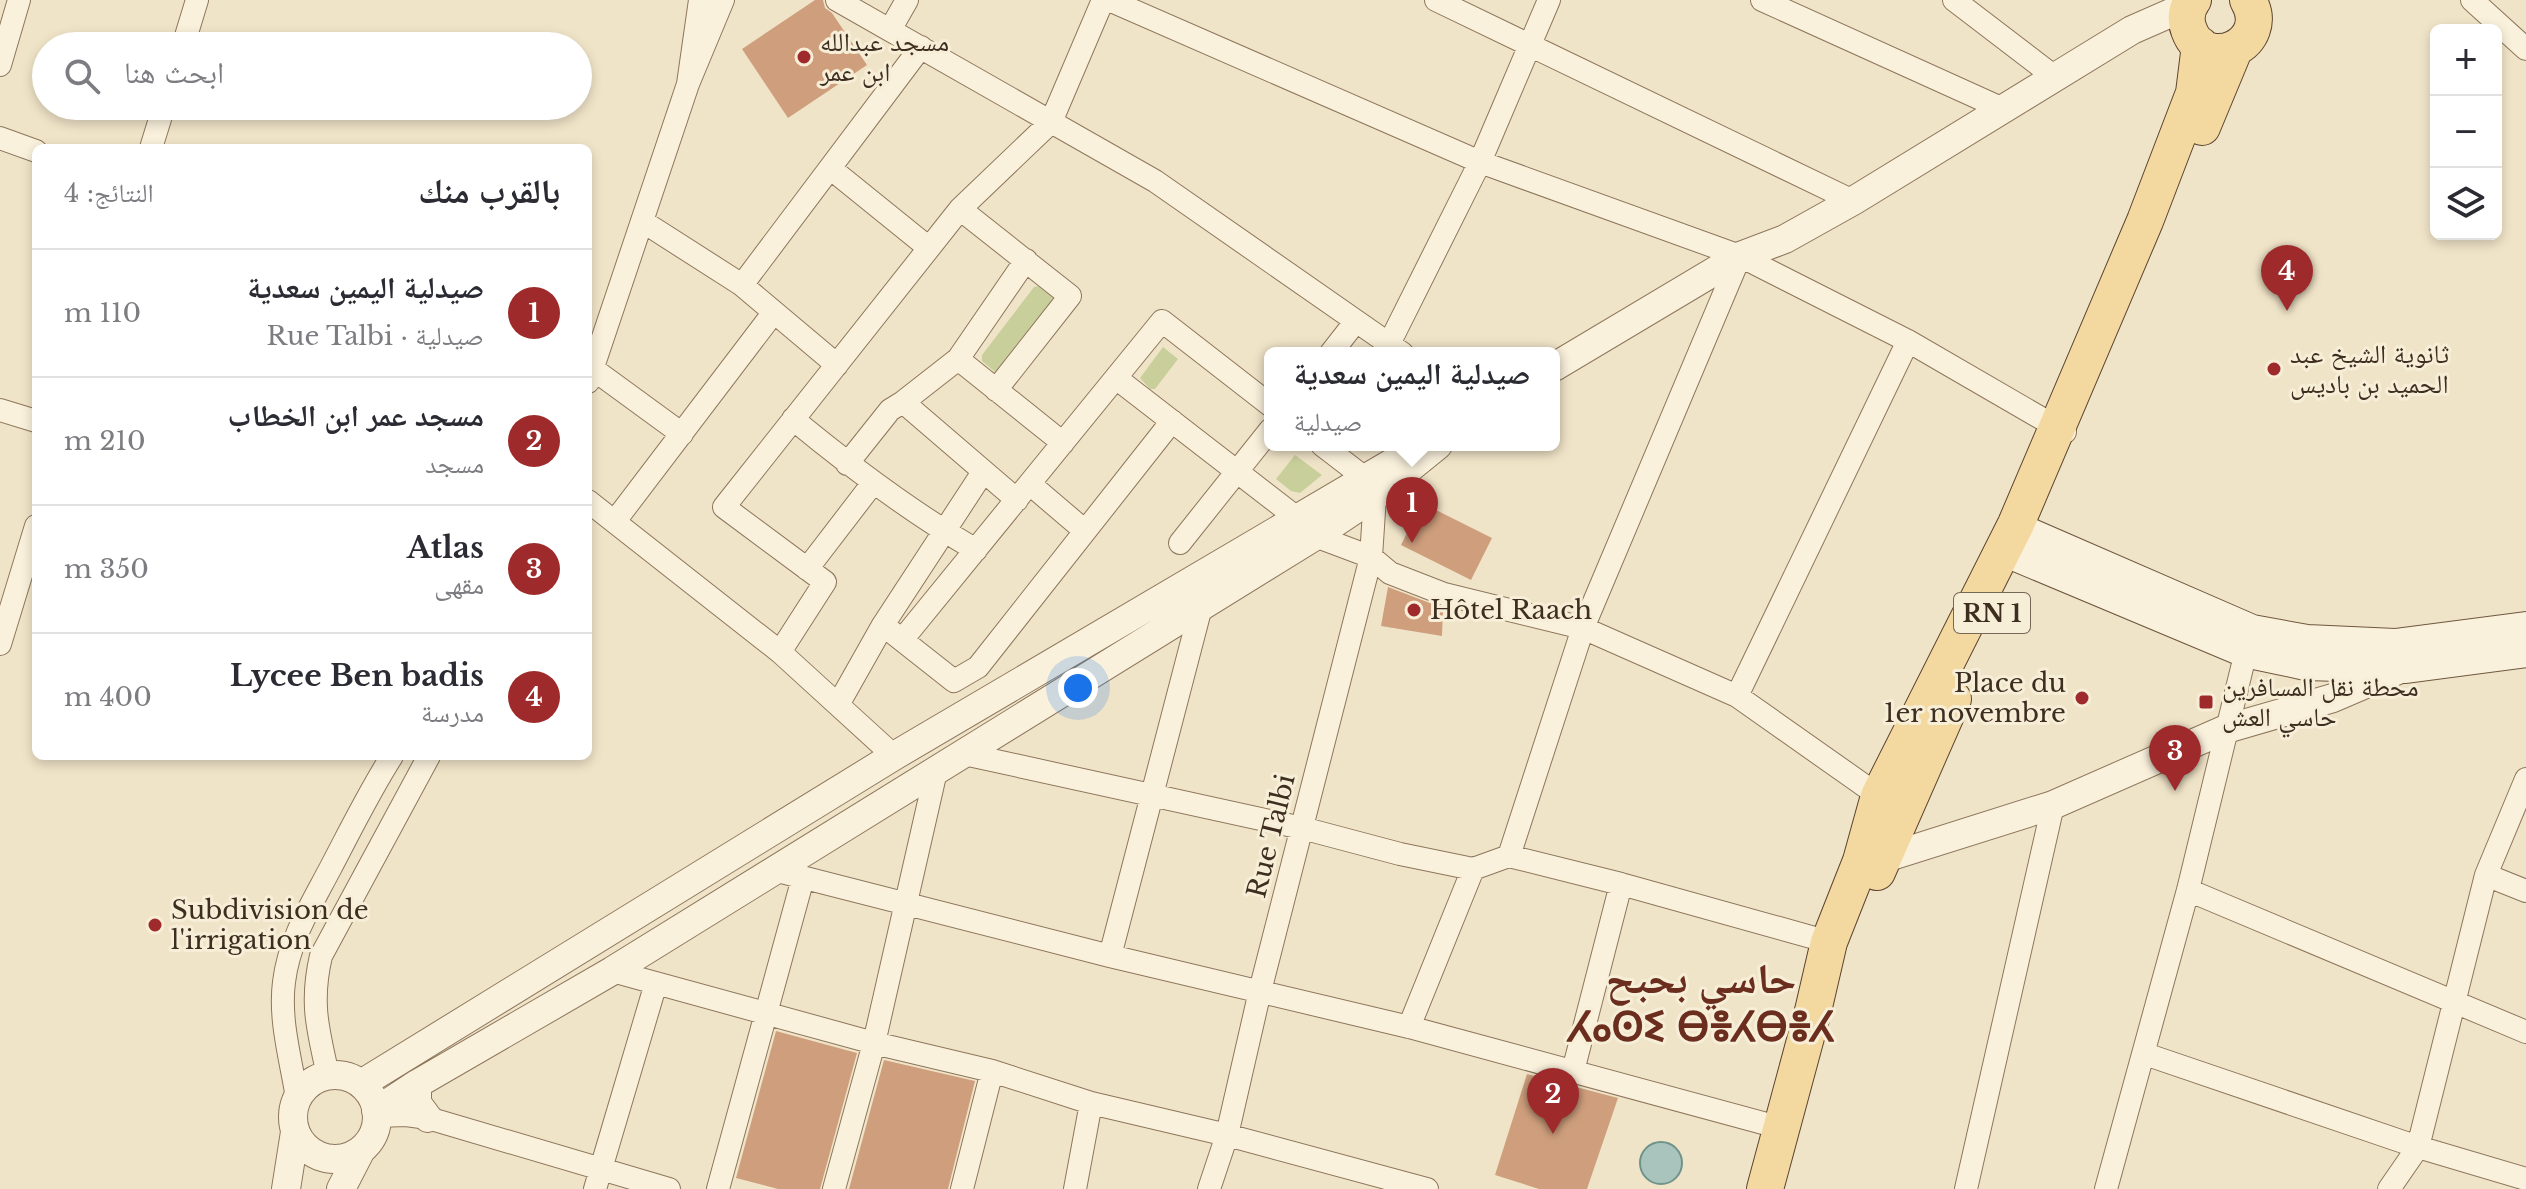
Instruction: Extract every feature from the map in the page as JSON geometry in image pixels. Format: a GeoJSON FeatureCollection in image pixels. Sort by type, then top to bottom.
{"type":"FeatureCollection","features":[{"type":"Feature","properties":{"kind":"main road"},"geometry":{"type":"LineString","coordinates":[[2201,28],[2250,35],[2254,14],[2250,1]]}},
{"type":"Feature","properties":{"kind":"main road","name":"RN 1"},"geometry":{"type":"LineString","coordinates":[[1789,1189],[1863,903],[2064,432],[2194,93],[2201,28]]}},
{"type":"Feature","properties":{"kind":"main road"},"geometry":{"type":"LineString","coordinates":[[2016,542],[2306,664],[2406,667],[2526,651]]}},
{"type":"Feature","properties":{"kind":"main road","name":"RN 1"},"geometry":{"type":"LineString","coordinates":[[1765,1189],[1829,942],[1861,861],[1879,796],[2016,542]]}},
{"type":"Feature","properties":{"kind":"main road"},"geometry":{"type":"LineString","coordinates":[[2248,641],[2395,645],[2526,628]]}},
{"type":"Feature","properties":{"kind":"street"},"geometry":{"type":"LineString","coordinates":[[0,65],[19,0]]}},
{"type":"Feature","properties":{"kind":"street"},"geometry":{"type":"LineString","coordinates":[[187,32],[197,0]]}},
{"type":"Feature","properties":{"kind":"street"},"geometry":{"type":"LineString","coordinates":[[688,84],[700,0]]}},
{"type":"Feature","properties":{"kind":"street"},"geometry":{"type":"LineString","coordinates":[[592,370],[688,84],[723,0]]}},
{"type":"Feature","properties":{"kind":"street"},"geometry":{"type":"LineString","coordinates":[[837,0],[1155,181],[1394,347]]}},
{"type":"Feature","properties":{"kind":"street"},"geometry":{"type":"LineString","coordinates":[[890,30],[907,0]]}},
{"type":"Feature","properties":{"kind":"street"},"geometry":{"type":"LineString","coordinates":[[780,652],[825,582],[724,507],[960,209],[1051,122],[1103,0]]}},
{"type":"Feature","properties":{"kind":"street"},"geometry":{"type":"LineString","coordinates":[[1109,0],[1480,162],[1740,256],[1908,341],[2064,432]]}},
{"type":"Feature","properties":{"kind":"street"},"geometry":{"type":"LineString","coordinates":[[1436,0],[1853,201]]}},
{"type":"Feature","properties":{"kind":"street"},"geometry":{"type":"LineString","coordinates":[[1395,347],[1480,162],[1549,0]]}},
{"type":"Feature","properties":{"kind":"street"},"geometry":{"type":"LineString","coordinates":[[1762,0],[2003,109]]}},
{"type":"Feature","properties":{"kind":"street"},"geometry":{"type":"LineString","coordinates":[[1954,0],[2056,78]]}},
{"type":"Feature","properties":{"kind":"street"},"geometry":{"type":"LineString","coordinates":[[2472,0],[2526,49]]}},
{"type":"Feature","properties":{"kind":"street"},"geometry":{"type":"LineString","coordinates":[[1560,363],[1740,256],[1785,239],[1853,201],[2132,30],[2201,28]]}},
{"type":"Feature","properties":{"kind":"street"},"geometry":{"type":"LineString","coordinates":[[742,285],[921,47]]}},
{"type":"Feature","properties":{"kind":"street"},"geometry":{"type":"LineString","coordinates":[[152,144],[160,120]]}},
{"type":"Feature","properties":{"kind":"street"},"geometry":{"type":"LineString","coordinates":[[0,138],[32,150]]}},
{"type":"Feature","properties":{"kind":"street"},"geometry":{"type":"LineString","coordinates":[[830,168],[929,248]]}},
{"type":"Feature","properties":{"kind":"street"},"geometry":{"type":"LineString","coordinates":[[960,209],[1070,296],[996,390]]}},
{"type":"Feature","properties":{"kind":"street"},"geometry":{"type":"LineString","coordinates":[[642,221],[742,285],[837,365]]}},
{"type":"Feature","properties":{"kind":"street"},"geometry":{"type":"LineString","coordinates":[[1509,856],[1583,628],[1740,256]]}},
{"type":"Feature","properties":{"kind":"street"},"geometry":{"type":"LineString","coordinates":[[847,464],[890,410],[958,359],[1026,260]]}},
{"type":"Feature","properties":{"kind":"street"},"geometry":{"type":"LineString","coordinates":[[615,521],[774,312]]}},
{"type":"Feature","properties":{"kind":"street"},"geometry":{"type":"LineString","coordinates":[[902,640],[1162,321],[1264,400]]}},
{"type":"Feature","properties":{"kind":"street"},"geometry":{"type":"LineString","coordinates":[[1336,347],[1356,321]]}},
{"type":"Feature","properties":{"kind":"street"},"geometry":{"type":"LineString","coordinates":[[1737,696],[1908,341]]}},
{"type":"Feature","properties":{"kind":"street"},"geometry":{"type":"LineString","coordinates":[[958,359],[1063,443]]}},
{"type":"Feature","properties":{"kind":"street"},"geometry":{"type":"LineString","coordinates":[[592,377],[682,434]]}},
{"type":"Feature","properties":{"kind":"street"},"geometry":{"type":"LineString","coordinates":[[1116,378],[1306,527],[1371,557],[1390,573],[1444,594],[1583,628],[1737,696],[1879,796]]}},
{"type":"Feature","properties":{"kind":"street"},"geometry":{"type":"LineString","coordinates":[[903,402],[983,472],[1023,492],[1085,531]]}},
{"type":"Feature","properties":{"kind":"street"},"geometry":{"type":"LineString","coordinates":[[0,410],[32,420]]}},
{"type":"Feature","properties":{"kind":"street"},"geometry":{"type":"LineString","coordinates":[[793,419],[873,483],[976,550]]}},
{"type":"Feature","properties":{"kind":"street"},"geometry":{"type":"LineString","coordinates":[[883,625],[954,681],[978,667],[1172,421]]}},
{"type":"Feature","properties":{"kind":"street"},"geometry":{"type":"LineString","coordinates":[[1180,543],[1264,437]]}},
{"type":"Feature","properties":{"kind":"street"},"geometry":{"type":"LineString","coordinates":[[1329,451],[1370,487]]}},
{"type":"Feature","properties":{"kind":"street"},"geometry":{"type":"LineString","coordinates":[[1370,487],[1415,451]]}},
{"type":"Feature","properties":{"kind":"street"},"geometry":{"type":"LineString","coordinates":[[361,1084],[894,756],[1306,527],[1428,451]]}},
{"type":"Feature","properties":{"kind":"street"},"geometry":{"type":"LineString","coordinates":[[839,703],[883,625],[983,472]]}},
{"type":"Feature","properties":{"kind":"street"},"geometry":{"type":"LineString","coordinates":[[807,569],[873,483]]}},
{"type":"Feature","properties":{"kind":"street","name":"Rue Talbi"},"geometry":{"type":"LineString","coordinates":[[1209,1189],[1227,1135],[1260,991],[1371,557],[1370,487]]}},
{"type":"Feature","properties":{"kind":"street"},"geometry":{"type":"LineString","coordinates":[[592,504],[780,652],[894,756]]}},
{"type":"Feature","properties":{"kind":"street"},"geometry":{"type":"LineString","coordinates":[[377,1114],[417,1084],[612,971],[1201,607],[1306,527]]}},
{"type":"Feature","properties":{"kind":"street"},"geometry":{"type":"LineString","coordinates":[[0,644],[32,539]]}},
{"type":"Feature","properties":{"kind":"street"},"geometry":{"type":"LineString","coordinates":[[1110,956],[1201,607]]}},
{"type":"Feature","properties":{"kind":"street"},"geometry":{"type":"LineString","coordinates":[[2106,1189],[2188,890],[2248,641]]}},
{"type":"Feature","properties":{"kind":"street"},"geometry":{"type":"LineString","coordinates":[[1882,859],[2053,805],[2226,729],[2333,698],[2406,667]]}},
{"type":"Feature","properties":{"kind":"street"},"geometry":{"type":"LineString","coordinates":[[964,754],[1473,869],[1509,856],[1829,942]]}},
{"type":"Feature","properties":{"kind":"street"},"geometry":{"type":"LineString","coordinates":[[297,1098],[284,1014],[283,985],[288,955],[358,814],[390,760]]}},
{"type":"Feature","properties":{"kind":"street"},"geometry":{"type":"LineString","coordinates":[[328,1075],[314,1011],[315,982],[321,956],[427,760]]}},
{"type":"Feature","properties":{"kind":"street"},"geometry":{"type":"LineString","coordinates":[[834,1189],[874,1043],[936,771]]}},
{"type":"Feature","properties":{"kind":"street"},"geometry":{"type":"LineString","coordinates":[[2389,1189],[2418,1147],[2486,875],[2526,779]]}},
{"type":"Feature","properties":{"kind":"street"},"geometry":{"type":"LineString","coordinates":[[1966,1189],[2053,805]]}},
{"type":"Feature","properties":{"kind":"street"},"geometry":{"type":"LineString","coordinates":[[1409,1027],[1473,869]]}},
{"type":"Feature","properties":{"kind":"street"},"geometry":{"type":"LineString","coordinates":[[774,870],[1110,956],[1409,1027],[1781,1128]]}},
{"type":"Feature","properties":{"kind":"street"},"geometry":{"type":"LineString","coordinates":[[2486,875],[2526,891]]}},
{"type":"Feature","properties":{"kind":"street"},"geometry":{"type":"LineString","coordinates":[[718,1189],[803,878]]}},
{"type":"Feature","properties":{"kind":"street"},"geometry":{"type":"LineString","coordinates":[[1573,1071],[1621,884]]}},
{"type":"Feature","properties":{"kind":"street"},"geometry":{"type":"LineString","coordinates":[[2188,890],[2526,1032]]}},
{"type":"Feature","properties":{"kind":"street"},"geometry":{"type":"LineString","coordinates":[[612,971],[874,1043],[992,1071],[1091,1103],[1227,1135],[1427,1189]]}},
{"type":"Feature","properties":{"kind":"street"},"geometry":{"type":"LineString","coordinates":[[598,1179],[656,983]]}},
{"type":"Feature","properties":{"kind":"street"},"geometry":{"type":"LineString","coordinates":[[2145,1054],[2418,1147],[2526,1179]]}},
{"type":"Feature","properties":{"kind":"street"},"geometry":{"type":"LineString","coordinates":[[962,1189],[992,1071]]}},
{"type":"Feature","properties":{"kind":"street"},"geometry":{"type":"LineString","coordinates":[[286,1189],[295,1132],[292,1115],[297,1098],[310,1083],[328,1075],[345,1076],[361,1084],[368,1092],[377,1114],[373,1135],[361,1150],[341,1189]]}},
{"type":"Feature","properties":{"kind":"street"},"geometry":{"type":"LineString","coordinates":[[417,1084],[417,1103],[428,1118]]}},
{"type":"Feature","properties":{"kind":"street"},"geometry":{"type":"LineString","coordinates":[[1075,1189],[1091,1103]]}},
{"type":"Feature","properties":{"kind":"street"},"geometry":{"type":"LineString","coordinates":[[377,1114],[428,1118],[598,1179],[669,1189]]}},
{"type":"Feature","properties":{"kind":"street"},"geometry":{"type":"LineString","coordinates":[[295,1132],[318,1156],[341,1158],[361,1150]]}},
{"type":"Feature","properties":{"kind":"green space"},"geometry":{"type":"Polygon","coordinates":[[[1038,286],[1053,297],[1051,303],[1002,369],[995,372],[982,361],[982,355],[1034,287],[1038,286]]]}},
{"type":"Feature","properties":{"kind":"green space"},"geometry":{"type":"Polygon","coordinates":[[[1163,347],[1178,359],[1155,389],[1150,389],[1140,378],[1163,347]]]}},
{"type":"Feature","properties":{"kind":"green space"},"geometry":{"type":"Polygon","coordinates":[[[1295,455],[1322,475],[1300,493],[1291,491],[1276,479],[1295,455]]]}},
{"type":"Feature","properties":{"kind":"water"},"geometry":{"type":"Polygon","coordinates":[[[1661,1142],[1676,1148],[1682,1163],[1676,1178],[1661,1184],[1646,1178],[1640,1163],[1646,1148],[1661,1142]]]}},
{"type":"Feature","properties":{"kind":"building","name":"مسجد عبدالله ابن عمر"},"geometry":{"type":"Polygon","coordinates":[[[815,0],[823,0],[825,8],[832,13],[867,65],[788,118],[742,49],[815,0]]]}},
{"type":"Feature","properties":{"kind":"building"},"geometry":{"type":"Polygon","coordinates":[[[1422,503],[1492,538],[1471,580],[1401,545],[1422,503]]]}},
{"type":"Feature","properties":{"kind":"building","name":"Hôtel Raach"},"geometry":{"type":"Polygon","coordinates":[[[1388,587],[1443,608],[1442,636],[1381,626],[1388,587]]]}},
{"type":"Feature","properties":{"kind":"building"},"geometry":{"type":"Polygon","coordinates":[[[776,1031],[857,1053],[820,1189],[778,1189],[736,1178],[776,1031]]]}},
{"type":"Feature","properties":{"kind":"building"},"geometry":{"type":"Polygon","coordinates":[[[884,1060],[975,1081],[948,1189],[849,1189],[884,1060]]]}},
{"type":"Feature","properties":{"kind":"building"},"geometry":{"type":"Polygon","coordinates":[[[1527,1074],[1618,1098],[1587,1189],[1539,1189],[1495,1175],[1527,1074]]]}},
{"type":"Feature","properties":{"kind":"place","name":"مسجد عبدالله ابن عمر"},"geometry":{"type":"Point","coordinates":[804,57]}},
{"type":"Feature","properties":{"kind":"place","name":"Lycee Ben badis"},"geometry":{"type":"Point","coordinates":[2287,311]}},
{"type":"Feature","properties":{"kind":"place","name":"ثانوية الشيخ عبد الحميد بن باديس"},"geometry":{"type":"Point","coordinates":[2274,369]}},
{"type":"Feature","properties":{"kind":"place","name":"صيدلية اليمين سعدية"},"geometry":{"type":"Point","coordinates":[1412,543]}},
{"type":"Feature","properties":{"kind":"place","name":"Hôtel Raach"},"geometry":{"type":"Point","coordinates":[1414,610]}},
{"type":"Feature","properties":{"kind":"place","name":"Place du 1er novembre"},"geometry":{"type":"Point","coordinates":[2082,698]}},
{"type":"Feature","properties":{"kind":"place","name":"محطة نقل المسافرين حاسي العش"},"geometry":{"type":"Point","coordinates":[2206,702]}},
{"type":"Feature","properties":{"kind":"place","name":"Atlas"},"geometry":{"type":"Point","coordinates":[2175,791]}},
{"type":"Feature","properties":{"kind":"place","name":"Subdivision de l'irrigation"},"geometry":{"type":"Point","coordinates":[155,925]}},
{"type":"Feature","properties":{"kind":"place","name":"مسجد عمر ابن الخطاب"},"geometry":{"type":"Point","coordinates":[1553,1134]}},
{"type":"Feature","properties":{"kind":"district","name":"حاسي بحبح ⵃⴰⵙⵉ ⴱⴻⵃⴱⴻⵃ"},"geometry":{"type":"Point","coordinates":[1701,1002]}}]}
